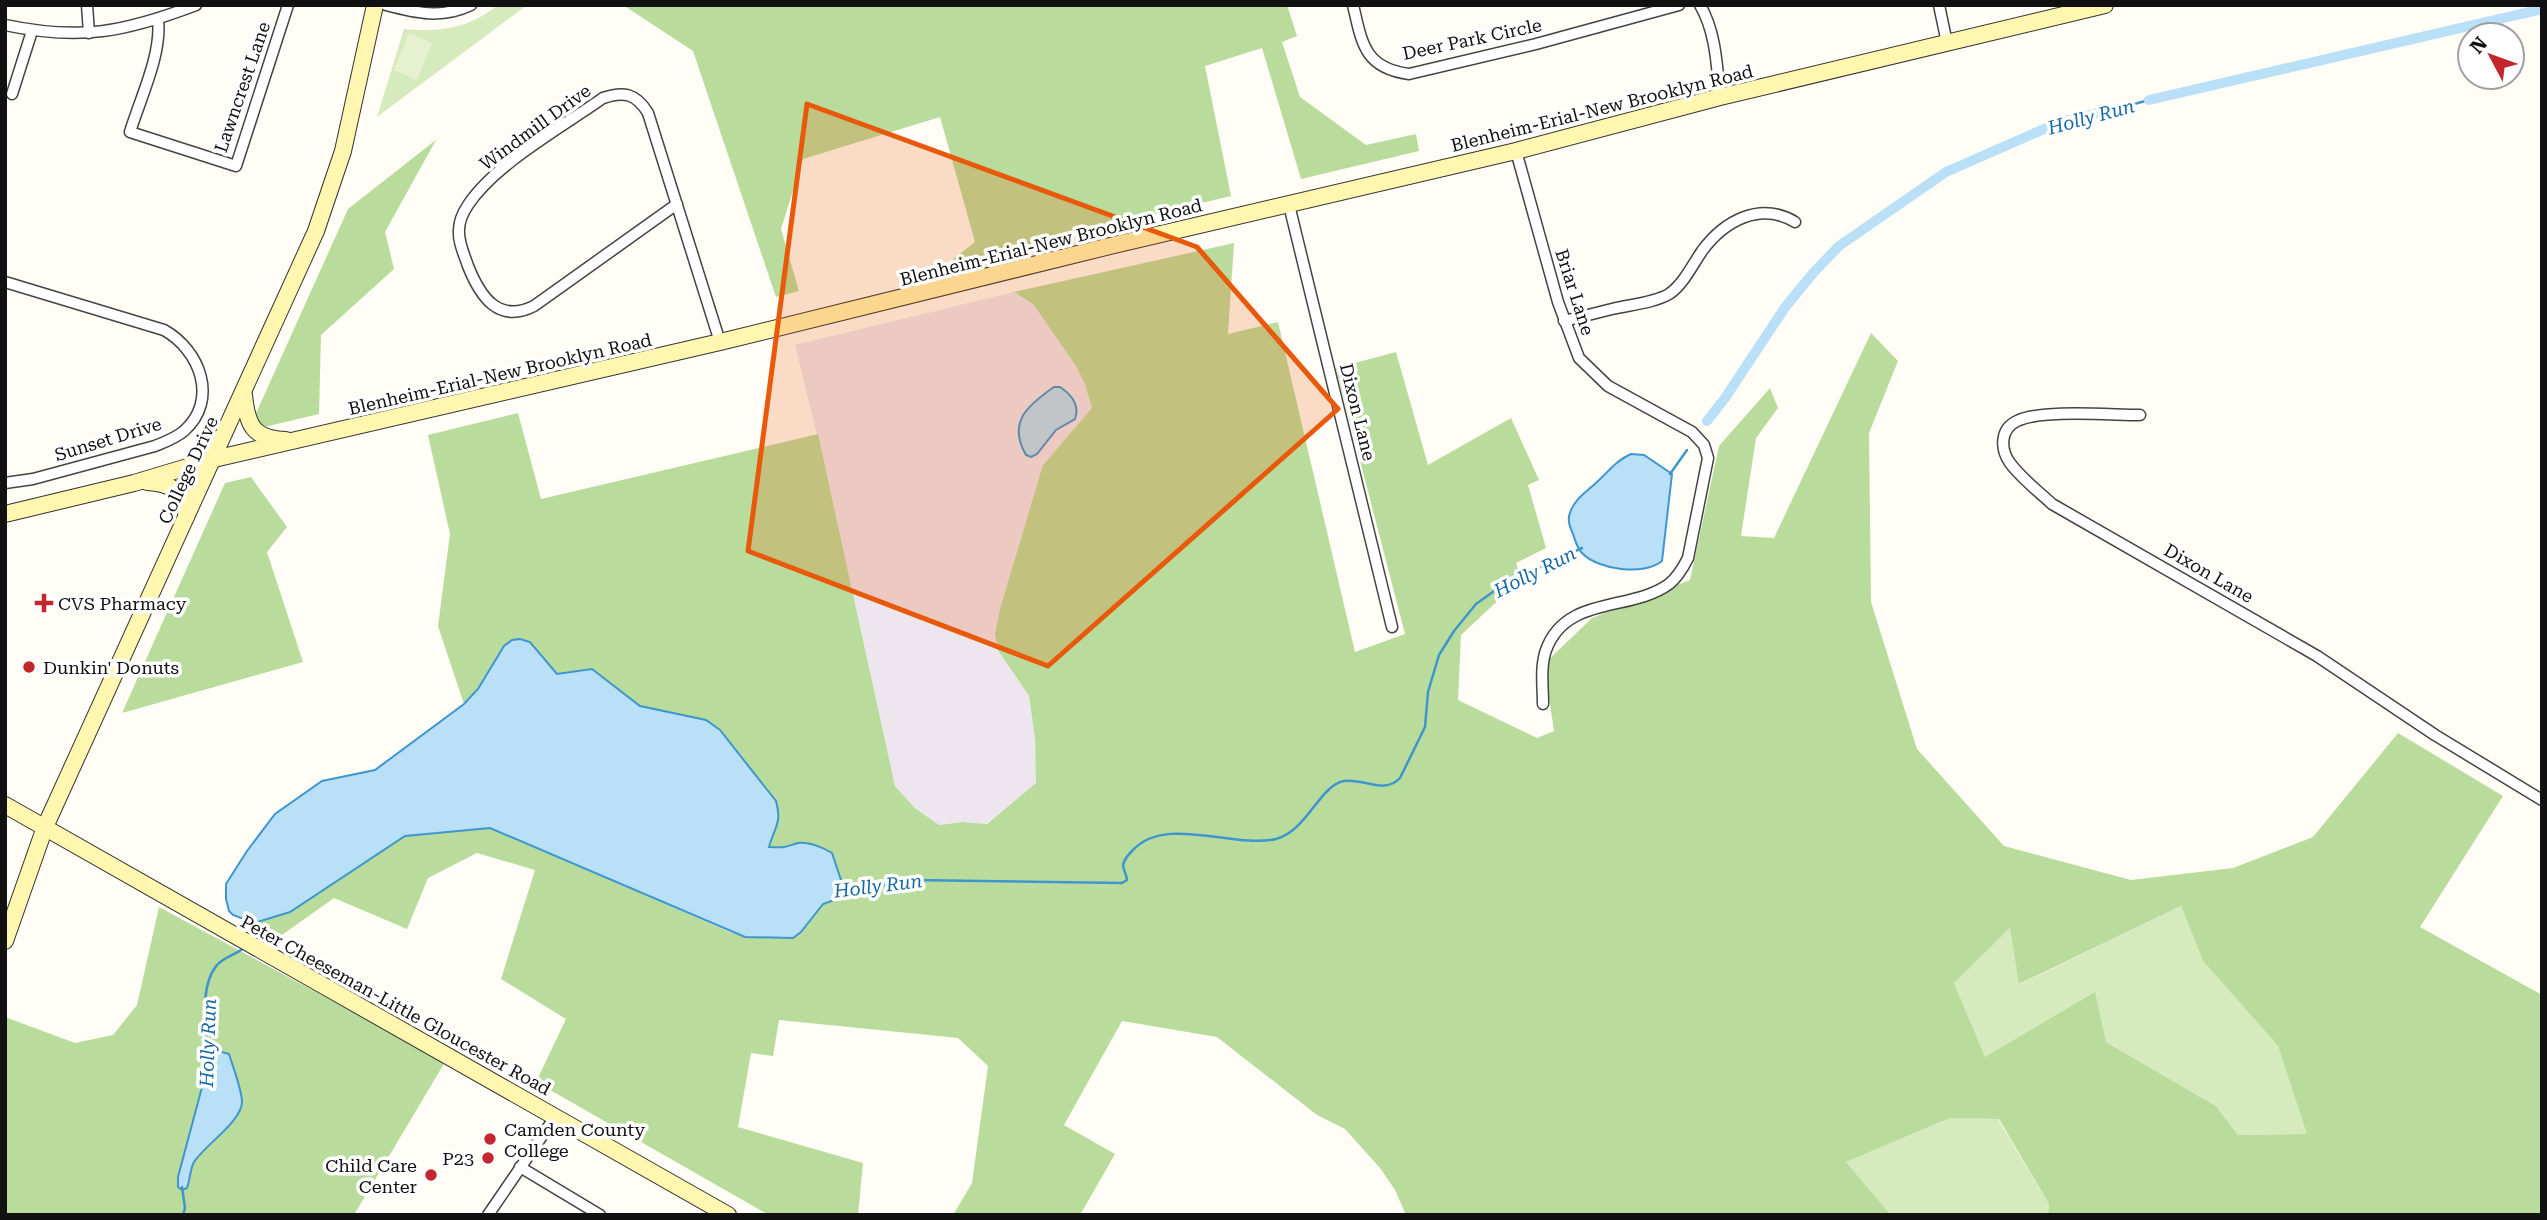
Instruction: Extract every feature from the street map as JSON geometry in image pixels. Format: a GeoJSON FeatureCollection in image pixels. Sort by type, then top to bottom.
{"type":"FeatureCollection","features":[{"type":"Feature","properties":{"kind":"main road","name":"College Drive"},"geometry":{"type":"LineString","coordinates":[[5,941],[45,827],[311,243],[343,151],[375,5]]}},
{"type":"Feature","properties":{"kind":"main road","name":"Blenheim-Erial-New Brooklyn Road"},"geometry":{"type":"LineString","coordinates":[[5,514],[214,459],[720,342],[2105,5]]}},
{"type":"Feature","properties":{"kind":"main road"},"geometry":{"type":"LineString","coordinates":[[244,393],[248,420],[253,429],[278,440],[306,438]]}},
{"type":"Feature","properties":{"kind":"main road"},"geometry":{"type":"LineString","coordinates":[[134,482],[156,482],[177,490],[186,505],[185,522]]}},
{"type":"Feature","properties":{"kind":"main road","name":"Peter Cheeseman-Little Gloucester Road"},"geometry":{"type":"LineString","coordinates":[[5,805],[728,1215]]}},
{"type":"Feature","properties":{"kind":"street"},"geometry":{"type":"LineString","coordinates":[[87,5],[89,33]]}},
{"type":"Feature","properties":{"kind":"street"},"geometry":{"type":"LineString","coordinates":[[5,25],[32,31],[89,33],[123,30],[196,5]]}},
{"type":"Feature","properties":{"kind":"street","name":"Lawncrest Lane"},"geometry":{"type":"LineString","coordinates":[[158,20],[159,34],[155,53],[130,132],[236,166],[288,5]]}},
{"type":"Feature","properties":{"kind":"street"},"geometry":{"type":"LineString","coordinates":[[386,5],[418,13],[439,14],[458,11],[471,5]]}},
{"type":"Feature","properties":{"kind":"street","name":"Deer Park Circle"},"geometry":{"type":"LineString","coordinates":[[1353,5],[1363,47],[1369,56],[1376,63],[1397,73],[1409,74],[1536,44],[1679,5]]}},
{"type":"Feature","properties":{"kind":"street"},"geometry":{"type":"LineString","coordinates":[[1700,5],[1706,15],[1715,51],[1720,97]]}},
{"type":"Feature","properties":{"kind":"street"},"geometry":{"type":"LineString","coordinates":[[1939,5],[1947,43]]}},
{"type":"Feature","properties":{"kind":"street"},"geometry":{"type":"LineString","coordinates":[[12,94],[32,31]]}},
{"type":"Feature","properties":{"kind":"street","name":"Windmill Drive"},"geometry":{"type":"LineString","coordinates":[[677,204],[534,306],[516,313],[495,307],[477,289],[461,247],[458,230],[468,205],[494,175],[603,98],[616,93],[630,94],[648,113],[677,204],[720,342]]}},
{"type":"Feature","properties":{"kind":"street","name":"Briar Lane"},"geometry":{"type":"LineString","coordinates":[[1516,150],[1564,321],[1579,358],[1608,386],[1688,430],[1704,445],[1708,458],[1688,558],[1680,573],[1669,584],[1655,592],[1593,608],[1565,624],[1546,649],[1542,674],[1543,704]]}},
{"type":"Feature","properties":{"kind":"street","name":"Dixon Lane"},"geometry":{"type":"LineString","coordinates":[[1289,205],[1392,627]]}},
{"type":"Feature","properties":{"kind":"street"},"geometry":{"type":"LineString","coordinates":[[1564,321],[1630,307],[1669,294],[1717,235],[1727,225],[1741,218],[1775,213],[1795,222]]}},
{"type":"Feature","properties":{"kind":"street","name":"Sunset Drive"},"geometry":{"type":"LineString","coordinates":[[5,282],[164,330],[183,343],[196,360],[202,386],[201,406],[193,420],[175,438],[33,480],[5,483]]}},
{"type":"Feature","properties":{"kind":"street","name":"Dixon Lane"},"geometry":{"type":"LineString","coordinates":[[2140,415],[2052,415],[2016,421],[2003,436],[2005,454],[2028,483],[2052,503],[2319,657],[2435,735],[2542,800]]}},
{"type":"Feature","properties":{"kind":"street"},"geometry":{"type":"LineString","coordinates":[[488,1215],[555,1117]]}},
{"type":"Feature","properties":{"kind":"street"},"geometry":{"type":"LineString","coordinates":[[520,1167],[600,1215]]}},
{"type":"Feature","properties":{"kind":"highlighted area"},"geometry":{"type":"Polygon","coordinates":[[[807,104],[1197,247],[1338,409],[1048,666],[748,551],[807,104]]]}},
{"type":"Feature","properties":{"kind":"shaded area"},"geometry":{"type":"Polygon","coordinates":[[[1014,292],[1033,304],[1074,363],[1085,384],[1092,408],[1043,465],[999,652],[1029,696],[1035,739],[1036,784],[986,824],[962,822],[939,825],[915,808],[895,786],[832,497],[795,345],[1014,292]]]}},
{"type":"Feature","properties":{"kind":"green space"},"geometry":{"type":"Polygon","coordinates":[[[498,5],[527,5],[377,117],[404,29],[454,27],[476,19],[498,5]]]}},
{"type":"Feature","properties":{"kind":"green space"},"geometry":{"type":"Polygon","coordinates":[[[623,5],[1287,5],[1297,36],[1282,42],[1300,97],[1366,145],[1416,134],[1419,151],[1301,179],[1262,48],[1205,66],[1231,196],[947,264],[975,242],[940,117],[803,159],[781,229],[799,291],[776,297],[693,51],[623,5]]]}},
{"type":"Feature","properties":{"kind":"green space"},"geometry":{"type":"Polygon","coordinates":[[[409,33],[432,43],[417,80],[394,70],[409,33]]]}},
{"type":"Feature","properties":{"kind":"green space"},"geometry":{"type":"Polygon","coordinates":[[[436,140],[385,232],[394,269],[321,335],[319,414],[248,431],[348,209],[436,140]]]}},
{"type":"Feature","properties":{"kind":"green space"},"geometry":{"type":"Polygon","coordinates":[[[1234,243],[1228,334],[1278,322],[1355,652],[1405,634],[1336,368],[1396,352],[1428,465],[1511,418],[1539,480],[1528,485],[1546,548],[1516,563],[1521,579],[1461,635],[1458,700],[1537,738],[1554,731],[1544,664],[1592,618],[1690,580],[1719,446],[1770,388],[1778,408],[1756,438],[1741,536],[1774,538],[1871,333],[1898,361],[1869,433],[1871,602],[1917,749],[2004,846],[2131,880],[2233,868],[2313,837],[2398,733],[2503,796],[2420,927],[2542,995],[2542,1215],[2048,1215],[2049,1204],[1999,1119],[1950,1118],[1846,1162],[1891,1215],[1406,1215],[1395,1190],[1380,1168],[1345,1129],[1317,1115],[1217,1037],[1122,1021],[1064,1125],[1115,1154],[1080,1215],[953,1215],[972,1183],[988,1066],[958,1038],[779,1020],[773,1056],[751,1053],[738,1127],[863,1163],[858,1215],[769,1215],[536,1082],[566,1019],[501,979],[535,870],[477,853],[428,878],[407,929],[334,898],[279,937],[238,913],[290,912],[404,836],[491,828],[732,933],[828,851],[769,847],[706,720],[640,706],[592,669],[557,674],[470,698],[464,704],[438,626],[450,534],[428,435],[518,413],[541,499],[818,434],[895,786],[915,808],[939,825],[962,822],[987,824],[1036,783],[1035,739],[1029,696],[999,652],[995,635],[1000,609],[1043,465],[1092,408],[1085,384],[1074,363],[1033,304],[1014,292],[1234,243]],[[2181,906],[2019,984],[2010,928],[1954,983],[1985,1057],[2095,992],[2106,1042],[2216,1106],[2238,1135],[2307,1134],[2278,1046],[2203,961],[2181,906]]]}},
{"type":"Feature","properties":{"kind":"green space"},"geometry":{"type":"Polygon","coordinates":[[[251,477],[287,527],[267,552],[303,662],[122,713],[225,483],[251,477]]]}},
{"type":"Feature","properties":{"kind":"green space"},"geometry":{"type":"Polygon","coordinates":[[[2181,906],[2203,961],[2278,1046],[2308,1134],[2238,1135],[2216,1106],[2106,1042],[1985,1058],[1954,983],[2010,928],[2020,984],[2181,906]]]}},
{"type":"Feature","properties":{"kind":"green space"},"geometry":{"type":"Polygon","coordinates":[[[159,907],[445,1062],[354,1215],[5,1215],[5,1017],[75,1043],[113,1035],[137,1005],[159,907]]]}},
{"type":"Feature","properties":{"kind":"green space"},"geometry":{"type":"Polygon","coordinates":[[[1950,1118],[1998,1119],[2049,1204],[2048,1215],[1891,1215],[1846,1162],[1950,1118]]]}},
{"type":"Feature","properties":{"kind":"water"},"geometry":{"type":"Polygon","coordinates":[[[1054,387],[1060,387],[1074,401],[1075,419],[1056,430],[1037,454],[1031,457],[1026,455],[1021,443],[1020,424],[1029,408],[1054,387]]]}},
{"type":"Feature","properties":{"kind":"water"},"geometry":{"type":"Polygon","coordinates":[[[1631,454],[1644,455],[1672,474],[1662,561],[1654,566],[1633,570],[1610,567],[1589,559],[1577,546],[1569,518],[1578,499],[1617,463],[1631,454]]]}},
{"type":"Feature","properties":{"kind":"water"},"geometry":{"type":"Polygon","coordinates":[[[512,640],[530,642],[557,674],[592,669],[640,706],[706,720],[720,730],[776,801],[778,820],[769,847],[806,843],[832,853],[842,883],[837,899],[823,904],[793,938],[745,937],[490,828],[405,836],[290,912],[254,923],[229,911],[226,884],[275,814],[322,781],[375,770],[464,704],[478,689],[504,646],[512,640]]]}},
{"type":"Feature","properties":{"kind":"water"},"geometry":{"type":"Polygon","coordinates":[[[208,1048],[229,1054],[242,1102],[236,1117],[194,1162],[187,1188],[182,1190],[178,1187],[178,1177],[205,1076],[203,1052],[208,1048]]]}},
{"type":"Feature","properties":{"kind":"waterway","name":"Holly Run"},"geometry":{"type":"LineString","coordinates":[[2149,100],[2542,9]]}},
{"type":"Feature","properties":{"kind":"waterway","name":"Holly Run"},"geometry":{"type":"LineString","coordinates":[[2123,107],[2149,100]]}},
{"type":"Feature","properties":{"kind":"waterway","name":"Holly Run"},"geometry":{"type":"LineString","coordinates":[[1707,421],[1786,306],[1839,246],[1946,172],[2060,122],[2123,107]]}},
{"type":"Feature","properties":{"kind":"waterway","name":"Holly Run"},"geometry":{"type":"LineString","coordinates":[[1670,474],[1687,450]]}},
{"type":"Feature","properties":{"kind":"waterway","name":"Holly Run"},"geometry":{"type":"LineString","coordinates":[[839,893],[911,880],[1122,883],[1127,880],[1123,865],[1129,854],[1146,840],[1162,835],[1200,835],[1259,841],[1276,839],[1287,834],[1335,784],[1352,781],[1381,786],[1394,783],[1400,778],[1425,727],[1428,692],[1439,655],[1454,631],[1476,604],[1504,584],[1582,548]]}},
{"type":"Feature","properties":{"kind":"waterway","name":"Holly Run"},"geometry":{"type":"LineString","coordinates":[[249,938],[252,920]]}},
{"type":"Feature","properties":{"kind":"waterway","name":"Holly Run"},"geometry":{"type":"LineString","coordinates":[[208,1052],[205,1007],[211,974],[223,960],[245,947]]}},
{"type":"Feature","properties":{"kind":"waterway","name":"Holly Run"},"geometry":{"type":"LineString","coordinates":[[182,1187],[185,1208],[183,1215]]}},
{"type":"Feature","properties":{"kind":"place","name":"CVS Pharmacy"},"geometry":{"type":"Point","coordinates":[44,603]}},
{"type":"Feature","properties":{"kind":"place","name":"Dunkin' Donuts"},"geometry":{"type":"Point","coordinates":[29,667]}},
{"type":"Feature","properties":{"kind":"place","name":"Camden County College"},"geometry":{"type":"Point","coordinates":[490,1139]}},
{"type":"Feature","properties":{"kind":"place","name":"P23"},"geometry":{"type":"Point","coordinates":[488,1158]}},
{"type":"Feature","properties":{"kind":"place","name":"Child Care Center"},"geometry":{"type":"Point","coordinates":[431,1175]}}]}
